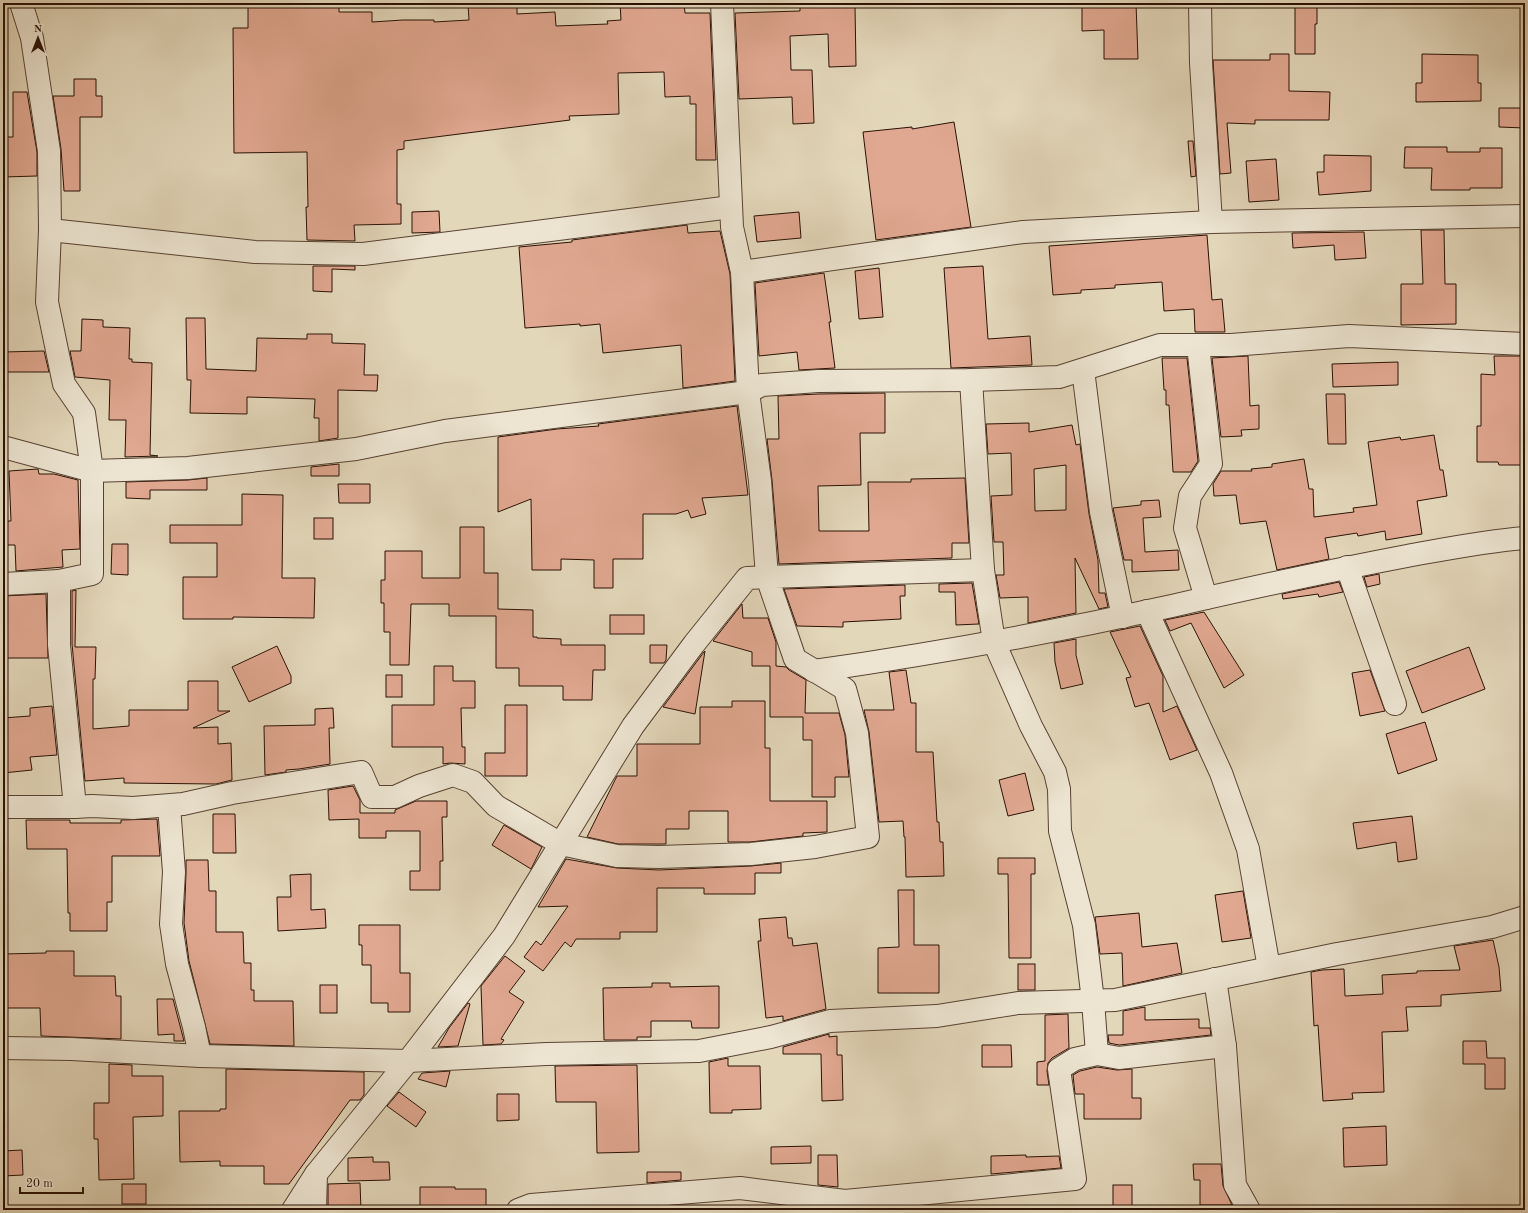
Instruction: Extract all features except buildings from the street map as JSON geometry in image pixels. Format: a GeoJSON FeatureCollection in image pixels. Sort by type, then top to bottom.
{"type":"FeatureCollection","features":[{"type":"Feature","properties":{"kind":"street"},"geometry":{"type":"LineString","coordinates":[[3,584],[59,581],[92,574],[92,471],[84,413],[64,384],[47,302],[50,230],[48,151],[32,38],[21,3]]}},
{"type":"Feature","properties":{"kind":"street"},"geometry":{"type":"LineString","coordinates":[[1200,3],[1201,63],[1211,222]]}},
{"type":"Feature","properties":{"kind":"street"},"geometry":{"type":"LineString","coordinates":[[3,807],[92,806],[133,808],[169,806],[232,792],[361,772],[372,797],[395,797],[419,786],[453,775],[473,782],[496,806],[561,844],[617,856],[659,857],[751,854],[815,847],[868,837],[857,733],[845,689],[795,659],[767,578],[760,481],[748,392],[742,272],[732,227],[727,4]]}},
{"type":"Feature","properties":{"kind":"street"},"geometry":{"type":"LineString","coordinates":[[50,230],[256,252],[363,254],[731,207]]}},
{"type":"Feature","properties":{"kind":"street"},"geometry":{"type":"LineString","coordinates":[[742,272],[1022,232],[1211,222],[1525,216]]}},
{"type":"Feature","properties":{"kind":"street"},"geometry":{"type":"LineString","coordinates":[[3,447],[92,471],[188,468],[356,449],[445,432],[748,392],[762,385],[818,381],[971,380],[1059,377],[1160,345],[1231,345],[1349,336],[1525,344]]}},
{"type":"Feature","properties":{"kind":"street"},"geometry":{"type":"LineString","coordinates":[[1198,345],[1211,464],[1190,496],[1185,528],[1206,598]]}},
{"type":"Feature","properties":{"kind":"street"},"geometry":{"type":"LineString","coordinates":[[1083,370],[1101,512],[1123,617]]}},
{"type":"Feature","properties":{"kind":"street"},"geometry":{"type":"LineString","coordinates":[[971,380],[983,570],[994,642],[1031,726],[1055,772],[1059,789],[1060,831],[1084,925],[1093,1001],[1097,1054]]}},
{"type":"Feature","properties":{"kind":"street"},"geometry":{"type":"LineString","coordinates":[[814,671],[897,659],[994,642],[1147,612],[1347,567],[1486,541],[1525,538]]}},
{"type":"Feature","properties":{"kind":"street"},"geometry":{"type":"LineString","coordinates":[[1347,567],[1395,704]]}},
{"type":"Feature","properties":{"kind":"street"},"geometry":{"type":"LineString","coordinates":[[293,1210],[316,1174],[408,1061],[504,936],[633,726],[694,644],[747,578],[983,570]]}},
{"type":"Feature","properties":{"kind":"street"},"geometry":{"type":"LineString","coordinates":[[59,581],[59,646],[75,807]]}},
{"type":"Feature","properties":{"kind":"street"},"geometry":{"type":"LineString","coordinates":[[1147,612],[1221,773],[1248,849],[1269,968]]}},
{"type":"Feature","properties":{"kind":"street"},"geometry":{"type":"LineString","coordinates":[[169,806],[174,872],[171,924],[177,964],[194,1027],[200,1056]]}},
{"type":"Feature","properties":{"kind":"street"},"geometry":{"type":"LineString","coordinates":[[3,1048],[71,1049],[200,1056],[408,1061],[546,1054],[699,1051],[771,1037],[830,1021],[937,1016],[1018,1003],[1115,1000],[1337,954],[1492,927],[1525,917]]}},
{"type":"Feature","properties":{"kind":"street"},"geometry":{"type":"LineString","coordinates":[[1215,979],[1225,1046],[1235,1185],[1249,1210]]}},
{"type":"Feature","properties":{"kind":"street"},"geometry":{"type":"LineString","coordinates":[[518,1210],[531,1205],[740,1188],[845,1201],[1076,1179],[1059,1069],[1075,1059],[1097,1054],[1119,1058],[1225,1046]]}},
{"type":"Feature","properties":{"kind":"street"},"geometry":{"type":"LineString","coordinates":[[315,1210],[316,1174]]}}]}
